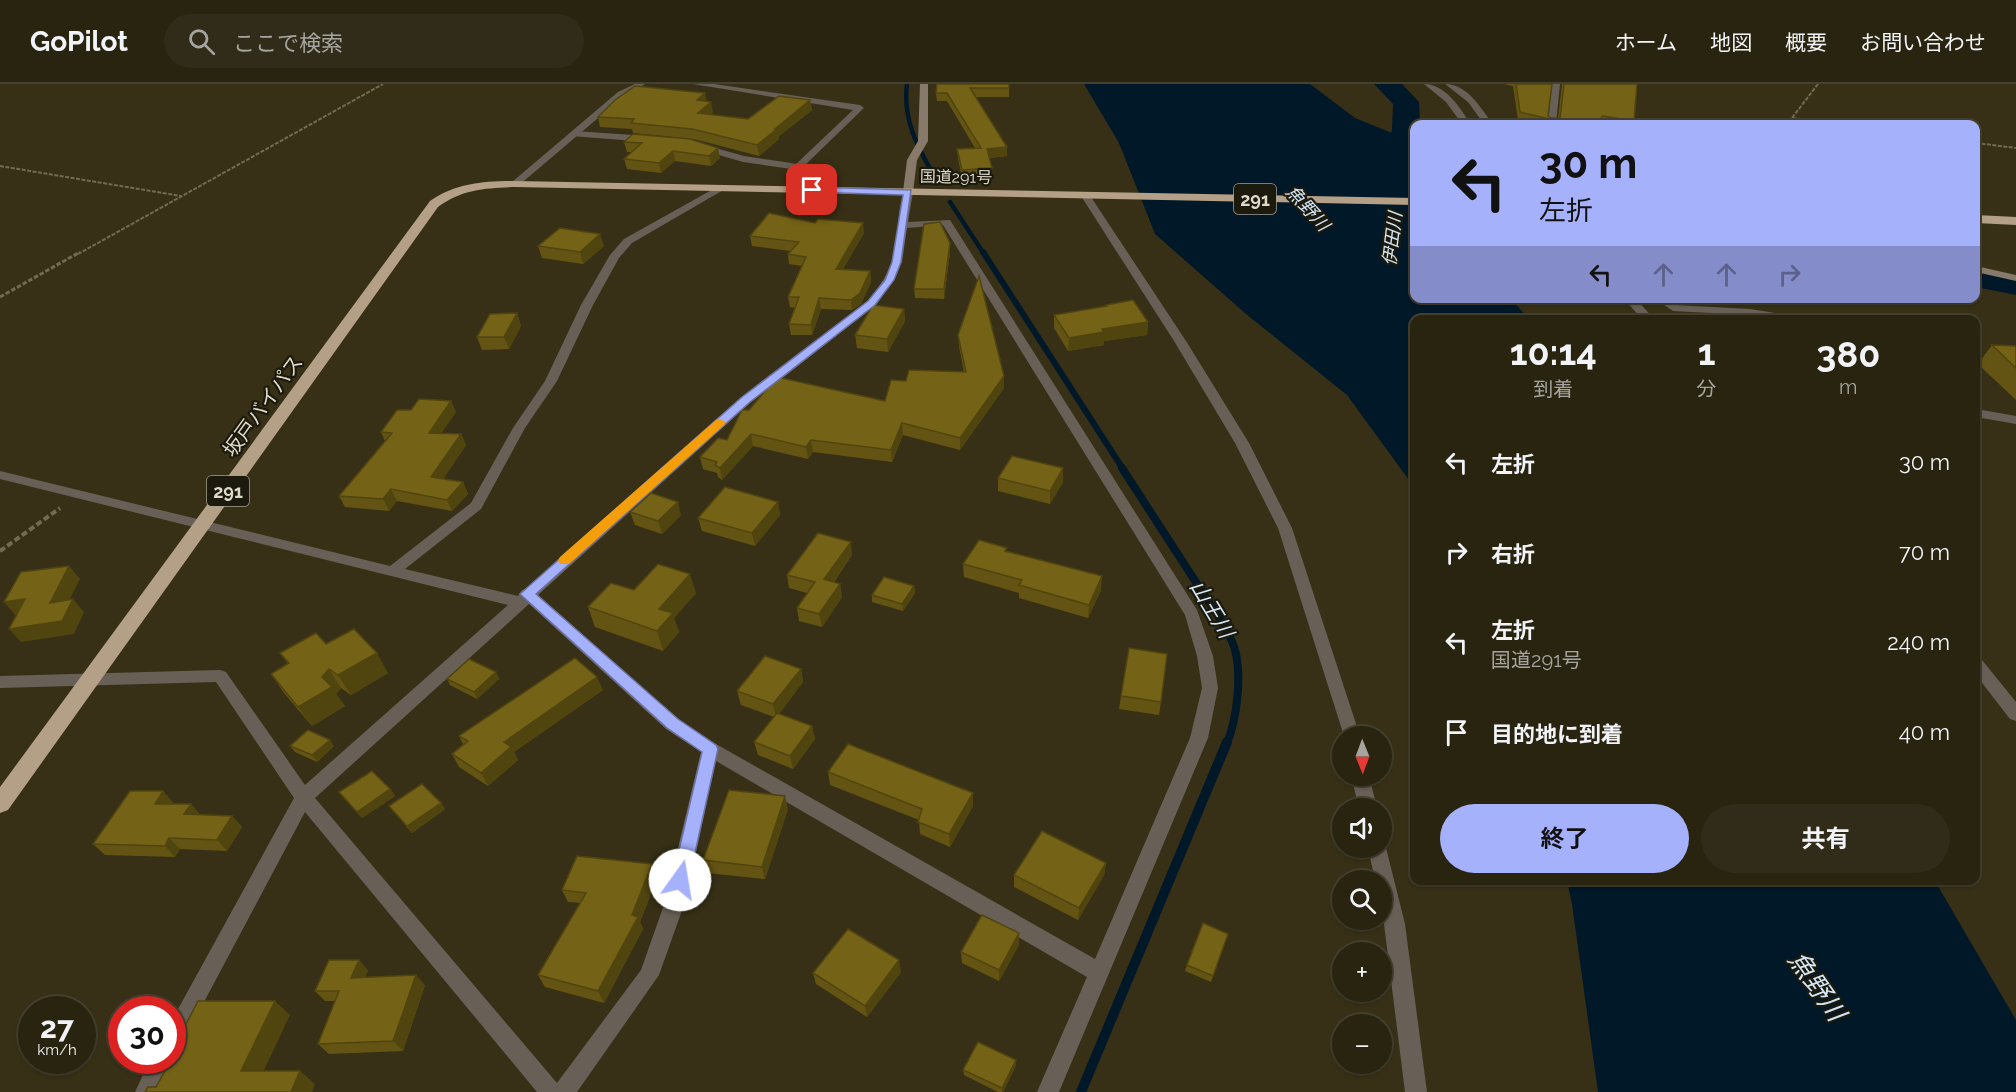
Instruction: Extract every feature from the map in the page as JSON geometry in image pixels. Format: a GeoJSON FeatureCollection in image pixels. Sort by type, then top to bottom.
{"type":"FeatureCollection","features":[{"type":"Feature","properties":{"kind":"highway","name":"国道291号"},"geometry":{"type":"LineString","coordinates":[[462,187],[516,183],[1410,202]]}},
{"type":"Feature","properties":{"kind":"highway","name":"坂戸バイパス"},"geometry":{"type":"LineString","coordinates":[[0,804],[434,204],[447,193],[462,187]]}},
{"type":"Feature","properties":{"kind":"highway"},"geometry":{"type":"LineString","coordinates":[[1980,219],[2016,221]]}},
{"type":"Feature","properties":{"kind":"main road"},"geometry":{"type":"LineString","coordinates":[[908,192],[912,160],[923,141],[924,84]]}},
{"type":"Feature","properties":{"kind":"main road"},"geometry":{"type":"LineString","coordinates":[[1980,270],[2016,278]]}},
{"type":"Feature","properties":{"kind":"street"},"geometry":{"type":"LineString","coordinates":[[516,183],[621,94],[641,84]]}},
{"type":"Feature","properties":{"kind":"street"},"geometry":{"type":"LineString","coordinates":[[697,84],[860,108],[798,166],[789,189]]}},
{"type":"Feature","properties":{"kind":"street"},"geometry":{"type":"LineString","coordinates":[[1428,84],[1449,100],[1463,120]]}},
{"type":"Feature","properties":{"kind":"street"},"geometry":{"type":"LineString","coordinates":[[1449,84],[1471,100],[1486,120]]}},
{"type":"Feature","properties":{"kind":"street"},"geometry":{"type":"LineString","coordinates":[[1552,120],[1556,84]]}},
{"type":"Feature","properties":{"kind":"street"},"geometry":{"type":"LineString","coordinates":[[574,134],[661,140]]}},
{"type":"Feature","properties":{"kind":"street"},"geometry":{"type":"LineString","coordinates":[[693,144],[743,159],[798,166]]}},
{"type":"Feature","properties":{"kind":"street"},"geometry":{"type":"LineString","coordinates":[[393,571],[476,506],[519,428],[551,381],[587,304],[614,257],[628,241],[720,189]]}},
{"type":"Feature","properties":{"kind":"street"},"geometry":{"type":"LineString","coordinates":[[186,1016],[303,797],[746,400],[872,303],[889,280],[897,262],[908,192]]}},
{"type":"Feature","properties":{"kind":"street"},"geometry":{"type":"LineString","coordinates":[[1091,196],[1242,443],[1285,528],[1349,726]]}},
{"type":"Feature","properties":{"kind":"street"},"geometry":{"type":"LineString","coordinates":[[902,226],[946,222],[1192,614],[1205,656],[1210,688],[1200,738],[1048,1092]]}},
{"type":"Feature","properties":{"kind":"street"},"geometry":{"type":"LineString","coordinates":[[1633,303],[1645,315]]}},
{"type":"Feature","properties":{"kind":"street"},"geometry":{"type":"LineString","coordinates":[[1666,303],[1681,315]]}},
{"type":"Feature","properties":{"kind":"street"},"geometry":{"type":"LineString","coordinates":[[1673,308],[1769,315]]}},
{"type":"Feature","properties":{"kind":"street"},"geometry":{"type":"LineString","coordinates":[[1980,414],[2016,420]]}},
{"type":"Feature","properties":{"kind":"street"},"geometry":{"type":"LineString","coordinates":[[0,475],[393,571],[523,598],[672,724],[710,749],[1098,972]]}},
{"type":"Feature","properties":{"kind":"street"},"geometry":{"type":"LineString","coordinates":[[1980,669],[2016,714]]}},
{"type":"Feature","properties":{"kind":"street"},"geometry":{"type":"LineString","coordinates":[[0,682],[220,676],[303,797],[551,1092]]}},
{"type":"Feature","properties":{"kind":"street"},"geometry":{"type":"LineString","coordinates":[[564,1092],[649,975],[675,902],[710,749]]}},
{"type":"Feature","properties":{"kind":"street"},"geometry":{"type":"LineString","coordinates":[[1379,858],[1395,924],[1416,1092]]}},
{"type":"Feature","properties":{"kind":"street"},"geometry":{"type":"LineString","coordinates":[[146,1092],[155,1074]]}},
{"type":"Feature","properties":{"kind":"path"},"geometry":{"type":"LineString","coordinates":[[0,297],[383,84]]}},
{"type":"Feature","properties":{"kind":"path"},"geometry":{"type":"LineString","coordinates":[[1808,120],[1792,118],[1818,84]]}},
{"type":"Feature","properties":{"kind":"path"},"geometry":{"type":"LineString","coordinates":[[1980,143],[2016,148]]}},
{"type":"Feature","properties":{"kind":"path"},"geometry":{"type":"LineString","coordinates":[[0,166],[182,196]]}},
{"type":"Feature","properties":{"kind":"path"},"geometry":{"type":"LineString","coordinates":[[0,551],[79,494]]}},
{"type":"Feature","properties":{"kind":"water","name":"魚野川"},"geometry":{"type":"Polygon","coordinates":[[[1084,84],[1310,84],[1355,118],[1410,140],[1410,303],[1515,303],[1525,315],[1410,315],[1410,482],[1347,395],[1246,314],[1155,234],[1119,143],[1084,84]]]}},
{"type":"Feature","properties":{"kind":"water","name":"魚野川"},"geometry":{"type":"Polygon","coordinates":[[[1568,885],[1937,885],[2016,1020],[2016,1092],[1598,1092],[1568,885]]]}},
{"type":"Feature","properties":{"kind":"building"},"geometry":{"type":"Polygon","coordinates":[[[937,84],[1009,84],[1009,88],[970,88],[1007,147],[987,149],[992,168],[962,170],[957,149],[981,148],[947,93],[936,93],[937,84]]]}},
{"type":"Feature","properties":{"kind":"building"},"geometry":{"type":"Polygon","coordinates":[[[1516,84],[1552,84],[1548,116],[1560,118],[1564,84],[1637,84],[1634,120],[1603,116],[1599,120],[1554,120],[1520,112],[1516,84]]]}},
{"type":"Feature","properties":{"kind":"building"},"geometry":{"type":"Polygon","coordinates":[[[635,86],[705,93],[697,100],[711,102],[698,113],[748,119],[779,96],[810,100],[757,145],[692,129],[631,123],[634,119],[598,117],[615,100],[635,86]]]}},
{"type":"Feature","properties":{"kind":"building"},"geometry":{"type":"Polygon","coordinates":[[[633,134],[690,139],[718,148],[709,156],[673,151],[659,163],[624,159],[642,143],[624,142],[633,134]]]}},
{"type":"Feature","properties":{"kind":"building"},"geometry":{"type":"Polygon","coordinates":[[[769,213],[815,223],[818,219],[863,223],[836,269],[870,271],[860,293],[851,300],[819,298],[811,325],[789,324],[799,297],[788,297],[806,257],[788,254],[799,242],[750,236],[769,213]]]}},
{"type":"Feature","properties":{"kind":"building"},"geometry":{"type":"Polygon","coordinates":[[[940,222],[950,243],[944,289],[914,289],[924,224],[940,222]]]}},
{"type":"Feature","properties":{"kind":"building"},"geometry":{"type":"Polygon","coordinates":[[[560,228],[600,234],[580,252],[538,246],[560,228]]]}},
{"type":"Feature","properties":{"kind":"building"},"geometry":{"type":"Polygon","coordinates":[[[979,276],[1004,376],[960,438],[902,423],[891,450],[811,440],[806,447],[751,434],[720,468],[715,465],[717,462],[700,457],[718,438],[727,440],[742,410],[749,410],[777,377],[885,401],[891,380],[906,381],[909,370],[966,372],[958,335],[979,276]]]}},
{"type":"Feature","properties":{"kind":"building"},"geometry":{"type":"Polygon","coordinates":[[[1133,300],[1148,322],[1102,329],[1104,332],[1069,338],[1054,315],[1107,306],[1133,300]]]}},
{"type":"Feature","properties":{"kind":"building"},"geometry":{"type":"Polygon","coordinates":[[[873,305],[904,309],[887,339],[855,335],[873,305]]]}},
{"type":"Feature","properties":{"kind":"building"},"geometry":{"type":"Polygon","coordinates":[[[517,313],[504,337],[477,337],[490,314],[517,313]]]}},
{"type":"Feature","properties":{"kind":"building"},"geometry":{"type":"Polygon","coordinates":[[[1992,345],[2016,346],[2016,368],[1992,345]]]}},
{"type":"Feature","properties":{"kind":"building"},"geometry":{"type":"Polygon","coordinates":[[[419,399],[451,401],[429,433],[461,434],[431,477],[463,482],[447,500],[391,489],[383,499],[339,496],[392,433],[381,432],[397,410],[411,410],[419,399]]]}},
{"type":"Feature","properties":{"kind":"building"},"geometry":{"type":"Polygon","coordinates":[[[1012,456],[1063,468],[1050,491],[998,478],[1012,456]]]}},
{"type":"Feature","properties":{"kind":"building"},"geometry":{"type":"Polygon","coordinates":[[[725,487],[778,502],[752,533],[698,518],[725,487]]]}},
{"type":"Feature","properties":{"kind":"building"},"geometry":{"type":"Polygon","coordinates":[[[651,493],[678,502],[658,521],[630,512],[651,493]]]}},
{"type":"Feature","properties":{"kind":"building"},"geometry":{"type":"Polygon","coordinates":[[[818,533],[851,542],[824,579],[840,584],[819,614],[797,608],[815,582],[787,575],[818,533]]]}},
{"type":"Feature","properties":{"kind":"building"},"geometry":{"type":"Polygon","coordinates":[[[979,540],[1007,548],[1005,551],[1102,576],[1089,605],[1019,585],[1022,580],[963,564],[979,540]]]}},
{"type":"Feature","properties":{"kind":"building"},"geometry":{"type":"Polygon","coordinates":[[[658,564],[690,574],[659,609],[673,613],[657,631],[588,607],[611,583],[634,590],[658,564]]]}},
{"type":"Feature","properties":{"kind":"building"},"geometry":{"type":"Polygon","coordinates":[[[69,566],[50,603],[73,599],[62,621],[9,629],[25,599],[4,602],[21,572],[69,566]]]}},
{"type":"Feature","properties":{"kind":"building"},"geometry":{"type":"Polygon","coordinates":[[[884,577],[914,586],[902,604],[872,595],[884,577]]]}},
{"type":"Feature","properties":{"kind":"building"},"geometry":{"type":"Polygon","coordinates":[[[354,629],[377,653],[338,675],[329,669],[322,677],[332,687],[298,707],[271,674],[289,663],[280,653],[316,633],[326,644],[354,629]]]}},
{"type":"Feature","properties":{"kind":"building"},"geometry":{"type":"Polygon","coordinates":[[[1129,648],[1167,654],[1161,702],[1121,696],[1129,648]]]}},
{"type":"Feature","properties":{"kind":"building"},"geometry":{"type":"Polygon","coordinates":[[[765,656],[801,669],[773,704],[737,691],[765,656]]]}},
{"type":"Feature","properties":{"kind":"building"},"geometry":{"type":"Polygon","coordinates":[[[575,658],[597,677],[504,742],[511,747],[481,773],[452,754],[468,741],[459,736],[575,658]]]}},
{"type":"Feature","properties":{"kind":"building"},"geometry":{"type":"Polygon","coordinates":[[[469,659],[496,672],[474,692],[447,679],[469,659]]]}},
{"type":"Feature","properties":{"kind":"building"},"geometry":{"type":"Polygon","coordinates":[[[777,713],[812,726],[790,756],[754,742],[777,713]]]}},
{"type":"Feature","properties":{"kind":"building"},"geometry":{"type":"Polygon","coordinates":[[[308,730],[330,740],[312,755],[290,746],[308,730]]]}},
{"type":"Feature","properties":{"kind":"building"},"geometry":{"type":"Polygon","coordinates":[[[848,744],[973,793],[949,834],[918,822],[922,809],[828,772],[848,744]]]}},
{"type":"Feature","properties":{"kind":"building"},"geometry":{"type":"Polygon","coordinates":[[[372,771],[390,789],[357,812],[339,792],[372,771]]]}},
{"type":"Feature","properties":{"kind":"building"},"geometry":{"type":"Polygon","coordinates":[[[422,784],[441,803],[407,826],[389,806],[422,784]]]}},
{"type":"Feature","properties":{"kind":"building"},"geometry":{"type":"Polygon","coordinates":[[[729,790],[785,796],[762,867],[703,860],[729,790]]]}},
{"type":"Feature","properties":{"kind":"building"},"geometry":{"type":"Polygon","coordinates":[[[130,791],[163,791],[155,804],[191,804],[184,814],[232,816],[217,840],[169,838],[165,846],[93,844],[130,791]]]}},
{"type":"Feature","properties":{"kind":"building"},"geometry":{"type":"Polygon","coordinates":[[[1042,831],[1106,863],[1079,908],[1014,875],[1042,831]]]}},
{"type":"Feature","properties":{"kind":"building"},"geometry":{"type":"Polygon","coordinates":[[[577,856],[652,864],[632,915],[638,917],[598,991],[538,975],[586,893],[562,890],[577,856]]]}},
{"type":"Feature","properties":{"kind":"building"},"geometry":{"type":"Polygon","coordinates":[[[982,915],[1019,933],[999,970],[961,952],[982,915]]]}},
{"type":"Feature","properties":{"kind":"building"},"geometry":{"type":"Polygon","coordinates":[[[1203,923],[1228,934],[1213,976],[1187,965],[1203,923]]]}},
{"type":"Feature","properties":{"kind":"building"},"geometry":{"type":"Polygon","coordinates":[[[848,929],[899,960],[865,1006],[813,973],[848,929]]]}},
{"type":"Feature","properties":{"kind":"building"},"geometry":{"type":"Polygon","coordinates":[[[329,960],[359,960],[351,978],[416,975],[393,1041],[318,1044],[339,991],[315,991],[329,960]]]}},
{"type":"Feature","properties":{"kind":"building"},"geometry":{"type":"Polygon","coordinates":[[[198,1001],[275,1001],[241,1071],[300,1071],[291,1092],[145,1092],[148,1087],[156,1087],[163,1074],[186,1074],[186,1024],[198,1001]]]}},
{"type":"Feature","properties":{"kind":"building"},"geometry":{"type":"Polygon","coordinates":[[[978,1042],[1016,1060],[1002,1088],[963,1070],[978,1042]]]}},
{"type":"Feature","properties":{"kind":"waterway","name":"山王川"},"geometry":{"type":"LineString","coordinates":[[907,84],[906,98],[910,124],[919,148],[938,183]]}},
{"type":"Feature","properties":{"kind":"waterway","name":"伊田川"},"geometry":{"type":"LineString","coordinates":[[1387,84],[1406,102],[1406,128],[1397,201]]}},
{"type":"Feature","properties":{"kind":"waterway","name":"山王川"},"geometry":{"type":"LineString","coordinates":[[950,202],[984,254]]}},
{"type":"Feature","properties":{"kind":"waterway","name":"山王川"},"geometry":{"type":"LineString","coordinates":[[983,252],[1123,469]]}},
{"type":"Feature","properties":{"kind":"waterway"},"geometry":{"type":"LineString","coordinates":[[1980,278],[2016,285]]}},
{"type":"Feature","properties":{"kind":"waterway","name":"山王川"},"geometry":{"type":"LineString","coordinates":[[1122,468],[1233,643],[1237,660],[1238,685],[1236,710],[1227,743]]}},
{"type":"Feature","properties":{"kind":"waterway","name":"山王川"},"geometry":{"type":"LineString","coordinates":[[1081,1092],[1227,742]]}},
{"type":"Feature","properties":{"kind":"slow traffic"},"geometry":{"type":"LineString","coordinates":[[565,561],[720,422]]}},
{"type":"Feature","properties":{"kind":"route"},"geometry":{"type":"LineString","coordinates":[[680,880],[710,749],[672,724],[527,594],[746,400],[872,303],[889,280],[897,262],[908,192],[812,190]]}}]}
